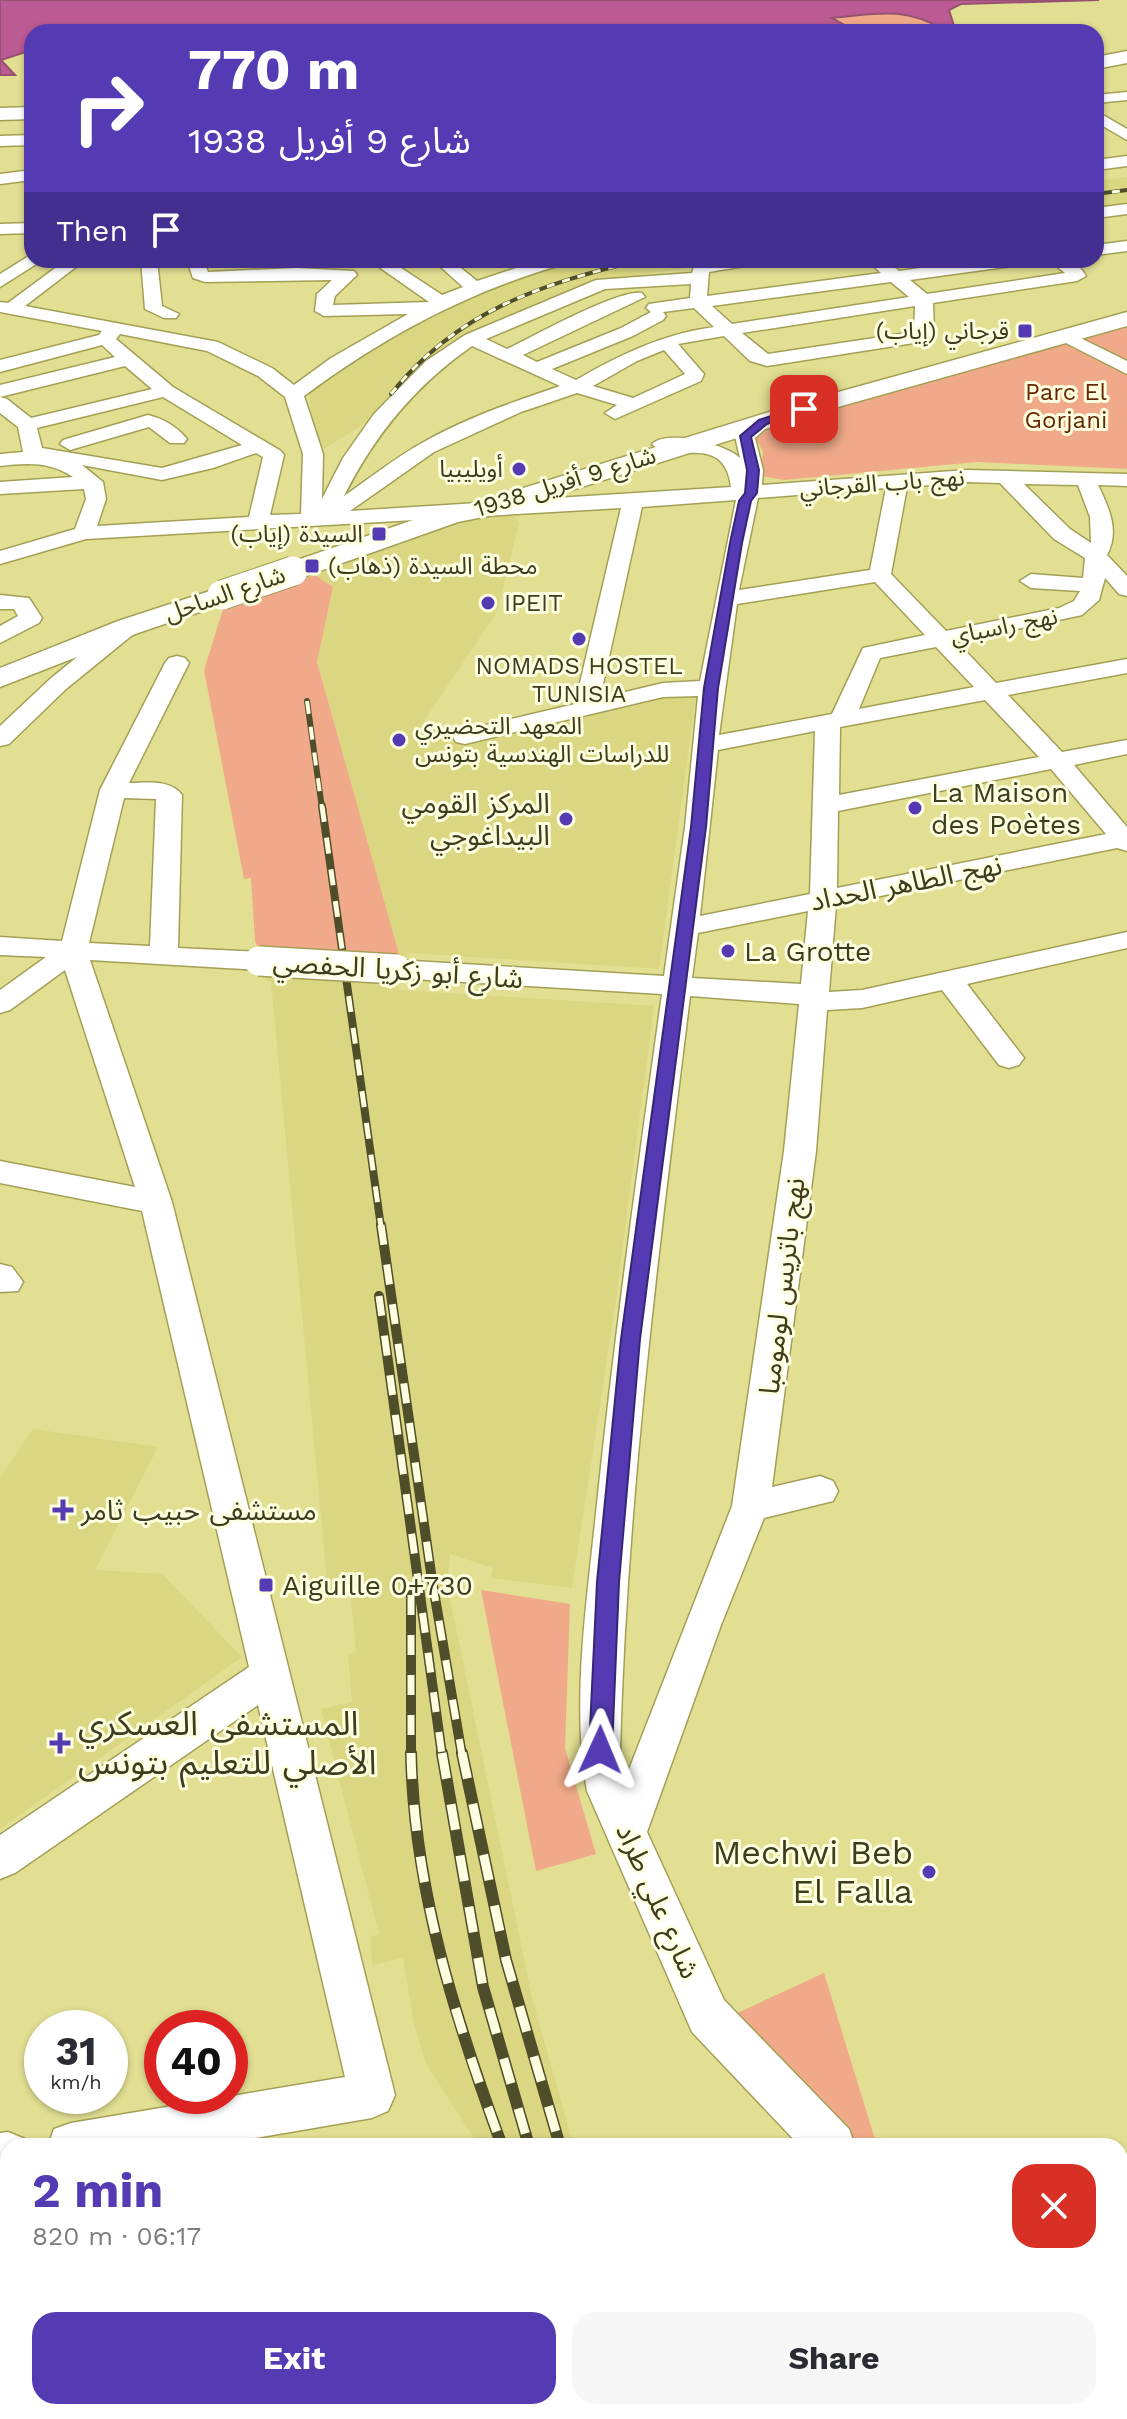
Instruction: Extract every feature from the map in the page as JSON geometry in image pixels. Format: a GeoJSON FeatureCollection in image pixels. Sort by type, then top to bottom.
{"type":"FeatureCollection","features":[{"type":"Feature","properties":{"kind":"highway"},"geometry":{"type":"LineString","coordinates":[[1104,60],[1127,58]]}},
{"type":"Feature","properties":{"kind":"highway"},"geometry":{"type":"LineString","coordinates":[[0,116],[24,115]]}},
{"type":"Feature","properties":{"kind":"main road","name":"شارع 9 أفريل 1938"},"geometry":{"type":"LineString","coordinates":[[465,512],[530,496],[790,403],[1127,310]]}},
{"type":"Feature","properties":{"kind":"main road","name":"شارع 9 أفريل 1938"},"geometry":{"type":"LineString","coordinates":[[672,445],[1127,319]]}},
{"type":"Feature","properties":{"kind":"main road","name":"شارع الساحل"},"geometry":{"type":"LineString","coordinates":[[0,678],[128,627],[465,512]]}},
{"type":"Feature","properties":{"kind":"street"},"geometry":{"type":"LineString","coordinates":[[1104,98],[1127,96]]}},
{"type":"Feature","properties":{"kind":"street"},"geometry":{"type":"LineString","coordinates":[[1104,98],[1127,109]]}},
{"type":"Feature","properties":{"kind":"street"},"geometry":{"type":"LineString","coordinates":[[1104,120],[1127,136]]}},
{"type":"Feature","properties":{"kind":"street"},"geometry":{"type":"LineString","coordinates":[[0,141],[24,140]]}},
{"type":"Feature","properties":{"kind":"street"},"geometry":{"type":"LineString","coordinates":[[1104,151],[1122,161]]}},
{"type":"Feature","properties":{"kind":"street"},"geometry":{"type":"LineString","coordinates":[[0,179],[24,176]]}},
{"type":"Feature","properties":{"kind":"street"},"geometry":{"type":"LineString","coordinates":[[1104,212],[1127,209]]}},
{"type":"Feature","properties":{"kind":"street"},"geometry":{"type":"LineString","coordinates":[[0,229],[24,226]]}},
{"type":"Feature","properties":{"kind":"street"},"geometry":{"type":"LineString","coordinates":[[0,248],[24,229]]}},
{"type":"Feature","properties":{"kind":"street"},"geometry":{"type":"LineString","coordinates":[[1104,249],[1127,246]]}},
{"type":"Feature","properties":{"kind":"street"},"geometry":{"type":"LineString","coordinates":[[0,282],[24,265]]}},
{"type":"Feature","properties":{"kind":"street"},"geometry":{"type":"LineString","coordinates":[[4,308],[65,268]]}},
{"type":"Feature","properties":{"kind":"street"},"geometry":{"type":"LineString","coordinates":[[151,268],[149,295],[154,309],[170,314]]}},
{"type":"Feature","properties":{"kind":"street"},"geometry":{"type":"LineString","coordinates":[[197,268],[199,274],[208,277]]}},
{"type":"Feature","properties":{"kind":"street"},"geometry":{"type":"LineString","coordinates":[[181,280],[244,268]]}},
{"type":"Feature","properties":{"kind":"street"},"geometry":{"type":"LineString","coordinates":[[280,297],[293,268]]}},
{"type":"Feature","properties":{"kind":"street"},"geometry":{"type":"LineString","coordinates":[[300,268],[348,275],[326,294],[324,312],[436,305]]}},
{"type":"Feature","properties":{"kind":"street"},"geometry":{"type":"LineString","coordinates":[[387,268],[436,305]]}},
{"type":"Feature","properties":{"kind":"street"},"geometry":{"type":"LineString","coordinates":[[451,268],[475,288]]}},
{"type":"Feature","properties":{"kind":"street"},"geometry":{"type":"LineString","coordinates":[[294,394],[338,362],[436,305],[475,288],[503,268]]}},
{"type":"Feature","properties":{"kind":"street"},"geometry":{"type":"LineString","coordinates":[[701,268],[698,302],[761,359],[920,337],[925,330],[924,300],[885,268]]}},
{"type":"Feature","properties":{"kind":"street"},"geometry":{"type":"LineString","coordinates":[[536,369],[627,332],[656,312],[698,302],[952,268]]}},
{"type":"Feature","properties":{"kind":"street"},"geometry":{"type":"LineString","coordinates":[[587,390],[616,366],[674,339],[728,328],[1077,276],[1067,268]]}},
{"type":"Feature","properties":{"kind":"street"},"geometry":{"type":"LineString","coordinates":[[324,516],[353,458],[381,418],[433,365],[471,339],[607,282],[698,278]]}},
{"type":"Feature","properties":{"kind":"street"},"geometry":{"type":"LineString","coordinates":[[604,418],[695,374],[656,312],[607,282]]}},
{"type":"Feature","properties":{"kind":"street"},"geometry":{"type":"LineString","coordinates":[[507,356],[597,312],[636,297]]}},
{"type":"Feature","properties":{"kind":"street"},"geometry":{"type":"LineString","coordinates":[[4,308],[110,334],[196,342],[223,350],[265,372],[294,394],[313,454],[324,516]]}},
{"type":"Feature","properties":{"kind":"street"},"geometry":{"type":"LineString","coordinates":[[110,334],[129,359],[166,391],[271,451],[275,460],[258,522]]}},
{"type":"Feature","properties":{"kind":"street"},"geometry":{"type":"LineString","coordinates":[[0,366],[110,334]]}},
{"type":"Feature","properties":{"kind":"street"},"geometry":{"type":"LineString","coordinates":[[1066,336],[1127,368]]}},
{"type":"Feature","properties":{"kind":"street"},"geometry":{"type":"LineString","coordinates":[[471,339],[587,390],[634,404]]}},
{"type":"Feature","properties":{"kind":"street"},"geometry":{"type":"LineString","coordinates":[[0,391],[129,359]]}},
{"type":"Feature","properties":{"kind":"street"},"geometry":{"type":"LineString","coordinates":[[324,516],[427,448],[454,434],[514,408],[587,390],[634,383],[657,368],[629,372],[616,366]]}},
{"type":"Feature","properties":{"kind":"street"},"geometry":{"type":"LineString","coordinates":[[27,425],[166,391]]}},
{"type":"Feature","properties":{"kind":"street"},"geometry":{"type":"LineString","coordinates":[[0,403],[27,425],[32,450],[39,456],[70,466],[93,482],[96,499],[84,533]]}},
{"type":"Feature","properties":{"kind":"street"},"geometry":{"type":"LineString","coordinates":[[70,444],[148,421],[157,423],[206,464]]}},
{"type":"Feature","properties":{"kind":"street","name":"شارع علي طراد"},"geometry":{"type":"LineString","coordinates":[[763,422],[745,436],[753,470],[711,688],[686,927],[631,1339],[604,1643],[600,1750],[608,1791],[708,2016],[824,2138]]}},
{"type":"Feature","properties":{"kind":"street"},"geometry":{"type":"LineString","coordinates":[[104,461],[177,439]]}},
{"type":"Feature","properties":{"kind":"street"},"geometry":{"type":"LineString","coordinates":[[0,460],[39,456],[104,461],[157,474],[206,464],[260,445]]}},
{"type":"Feature","properties":{"kind":"street","name":"شارع علي طراد"},"geometry":{"type":"LineString","coordinates":[[672,445],[729,456],[736,462],[746,496]]}},
{"type":"Feature","properties":{"kind":"street"},"geometry":{"type":"LineString","coordinates":[[1004,475],[1062,534],[1100,552],[1127,571]]}},
{"type":"Feature","properties":{"kind":"street","name":"نهج باب القرجاني"},"geometry":{"type":"LineString","coordinates":[[530,496],[633,501],[746,496],[898,480],[1004,475],[1127,480]]}},
{"type":"Feature","properties":{"kind":"street","name":"نهج راسباي"},"geometry":{"type":"LineString","coordinates":[[938,639],[1080,610],[1087,604],[1100,552],[1102,520],[1085,478]]}},
{"type":"Feature","properties":{"kind":"street"},"geometry":{"type":"LineString","coordinates":[[880,575],[898,480]]}},
{"type":"Feature","properties":{"kind":"street"},"geometry":{"type":"LineString","coordinates":[[0,488],[93,482]]}},
{"type":"Feature","properties":{"kind":"street"},"geometry":{"type":"LineString","coordinates":[[586,707],[633,501]]}},
{"type":"Feature","properties":{"kind":"street"},"geometry":{"type":"LineString","coordinates":[[0,558],[84,533],[324,516],[465,512]]}},
{"type":"Feature","properties":{"kind":"street"},"geometry":{"type":"LineString","coordinates":[[0,572],[61,555],[65,548],[58,541]]}},
{"type":"Feature","properties":{"kind":"street"},"geometry":{"type":"LineString","coordinates":[[1100,552],[1127,589]]}},
{"type":"Feature","properties":{"kind":"street"},"geometry":{"type":"LineString","coordinates":[[726,599],[880,575]]}},
{"type":"Feature","properties":{"kind":"street"},"geometry":{"type":"LineString","coordinates":[[880,575],[1058,762],[1126,840]]}},
{"type":"Feature","properties":{"kind":"street"},"geometry":{"type":"LineString","coordinates":[[1031,581],[1093,585]]}},
{"type":"Feature","properties":{"kind":"street"},"geometry":{"type":"LineString","coordinates":[[0,602],[21,603],[31,618],[0,636]]}},
{"type":"Feature","properties":{"kind":"street"},"geometry":{"type":"LineString","coordinates":[[0,739],[58,684],[128,627]]}},
{"type":"Feature","properties":{"kind":"street","name":"نهج باتريس لومومبا"},"geometry":{"type":"LineString","coordinates":[[627,1830],[750,1506],[800,1151],[823,900],[835,719],[868,655],[938,639]]}},
{"type":"Feature","properties":{"kind":"street"},"geometry":{"type":"LineString","coordinates":[[58,684],[72,651]]}},
{"type":"Feature","properties":{"kind":"street"},"geometry":{"type":"LineString","coordinates":[[118,2138],[372,2095],[156,1202],[73,951],[113,790],[177,663]]}},
{"type":"Feature","properties":{"kind":"street"},"geometry":{"type":"LineString","coordinates":[[704,745],[1127,666]]}},
{"type":"Feature","properties":{"kind":"street"},"geometry":{"type":"LineString","coordinates":[[465,737],[663,690],[711,688]]}},
{"type":"Feature","properties":{"kind":"street"},"geometry":{"type":"LineString","coordinates":[[828,805],[1127,747]]}},
{"type":"Feature","properties":{"kind":"street"},"geometry":{"type":"LineString","coordinates":[[113,790],[161,791],[169,795],[164,956]]}},
{"type":"Feature","properties":{"kind":"street","name":"نهج الطاهر الحداد"},"geometry":{"type":"LineString","coordinates":[[686,927],[1126,840]]}},
{"type":"Feature","properties":{"kind":"street","name":"شارع أبو زكريا الحفصي"},"geometry":{"type":"LineString","coordinates":[[0,946],[862,999],[1127,940]]}},
{"type":"Feature","properties":{"kind":"street"},"geometry":{"type":"LineString","coordinates":[[0,1004],[73,951]]}},
{"type":"Feature","properties":{"kind":"street"},"geometry":{"type":"LineString","coordinates":[[949,980],[1009,1058]]}},
{"type":"Feature","properties":{"kind":"street"},"geometry":{"type":"LineString","coordinates":[[0,1172],[156,1202]]}},
{"type":"Feature","properties":{"kind":"street"},"geometry":{"type":"LineString","coordinates":[[0,1276],[6,1282],[0,1282]]}},
{"type":"Feature","properties":{"kind":"street"},"geometry":{"type":"LineString","coordinates":[[750,1506],[820,1491]]}},
{"type":"Feature","properties":{"kind":"street"},"geometry":{"type":"LineString","coordinates":[[0,1859],[269,1675]]}},
{"type":"Feature","properties":{"kind":"shaded area"},"geometry":{"type":"Polygon","coordinates":[[[0,0],[1099,0],[961,4],[949,10],[953,24],[932,24],[889,13],[832,18],[843,24],[24,24],[24,53],[1,60],[15,75],[0,75],[0,0]]]}},
{"type":"Feature","properties":{"kind":"shaded area"},"geometry":{"type":"Polygon","coordinates":[[[1127,177],[1127,207],[1104,211],[1104,180],[1127,177]]]}},
{"type":"Feature","properties":{"kind":"shaded area"},"geometry":{"type":"Polygon","coordinates":[[[543,268],[686,268],[607,280],[478,330],[433,356],[373,418],[316,454],[308,385],[444,304],[543,268]]]}},
{"type":"Feature","properties":{"kind":"shaded area"},"geometry":{"type":"Polygon","coordinates":[[[515,517],[519,523],[497,612],[420,727],[454,733],[463,746],[666,696],[696,695],[659,969],[411,953],[400,957],[317,662],[333,587],[315,575],[470,519],[515,517]]]}},
{"type":"Feature","properties":{"kind":"shaded area"},"geometry":{"type":"Polygon","coordinates":[[[262,971],[396,979],[399,990],[654,1006],[615,1306],[572,1588],[491,1578],[493,1568],[450,1554],[447,1584],[532,1998],[572,2138],[474,2138],[426,2064],[414,2024],[403,1958],[372,1965],[370,1937],[379,1934],[321,1709],[352,1702],[348,1654],[356,1652],[350,1590],[328,1592],[271,982],[266,980],[262,971]]]}},
{"type":"Feature","properties":{"kind":"shaded area","name":"المستشفى العسكري الأصلي للتعليم بتونس"},"geometry":{"type":"Polygon","coordinates":[[[33,1429],[158,1447],[95,1570],[162,1574],[242,1657],[0,1829],[0,1478],[33,1429]]]}},
{"type":"Feature","properties":{"kind":"green space"},"geometry":{"type":"Polygon","coordinates":[[[904,12],[934,24],[841,24],[832,18],[904,12]]]}},
{"type":"Feature","properties":{"kind":"green space","name":"Parc El Gorjani"},"geometry":{"type":"Polygon","coordinates":[[[1127,326],[1127,469],[977,462],[784,480],[760,476],[763,452],[755,436],[762,431],[820,410],[1127,326]]]}},
{"type":"Feature","properties":{"kind":"green space"},"geometry":{"type":"Polygon","coordinates":[[[315,575],[333,587],[317,662],[400,957],[259,951],[255,941],[251,878],[244,879],[204,670],[224,606],[315,575]]]}},
{"type":"Feature","properties":{"kind":"green space"},"geometry":{"type":"Polygon","coordinates":[[[481,1590],[570,1604],[565,1748],[596,1854],[536,1871],[481,1590]]]}},
{"type":"Feature","properties":{"kind":"green space"},"geometry":{"type":"Polygon","coordinates":[[[824,1973],[875,2138],[835,2138],[733,2015],[824,1973]]]}},
{"type":"Feature","properties":{"kind":"railway"},"geometry":{"type":"LineString","coordinates":[[1104,193],[1127,190]]}},
{"type":"Feature","properties":{"kind":"railway"},"geometry":{"type":"LineString","coordinates":[[391,394],[417,365],[473,321],[535,291],[608,268]]}},
{"type":"Feature","properties":{"kind":"railway"},"geometry":{"type":"LineString","coordinates":[[307,701],[322,808]]}},
{"type":"Feature","properties":{"kind":"railway"},"geometry":{"type":"LineString","coordinates":[[322,806],[381,1227]]}},
{"type":"Feature","properties":{"kind":"railway"},"geometry":{"type":"LineString","coordinates":[[381,1225],[432,1580],[462,1755]]}},
{"type":"Feature","properties":{"kind":"railway"},"geometry":{"type":"LineString","coordinates":[[379,1296],[442,1755]]}},
{"type":"Feature","properties":{"kind":"railway"},"geometry":{"type":"LineString","coordinates":[[411,1595],[411,1753]]}},
{"type":"Feature","properties":{"kind":"railway"},"geometry":{"type":"LineString","coordinates":[[411,1753],[420,1854],[440,1953],[468,2050],[499,2138]]}},
{"type":"Feature","properties":{"kind":"railway"},"geometry":{"type":"LineString","coordinates":[[442,1753],[483,1987],[527,2138]]}},
{"type":"Feature","properties":{"kind":"railway"},"geometry":{"type":"LineString","coordinates":[[462,1753],[506,1960],[558,2138]]}},
{"type":"Feature","properties":{"kind":"place","name":"قرجاني (إياب)"},"geometry":{"type":"Point","coordinates":[1025,331]}},
{"type":"Feature","properties":{"kind":"place","name":"أويليبيا"},"geometry":{"type":"Point","coordinates":[519,469]}},
{"type":"Feature","properties":{"kind":"place","name":"السيدة (إياب)"},"geometry":{"type":"Point","coordinates":[379,534]}},
{"type":"Feature","properties":{"kind":"place","name":"محطة السيدة (ذهاب)"},"geometry":{"type":"Point","coordinates":[312,566]}},
{"type":"Feature","properties":{"kind":"place","name":"IPEIT"},"geometry":{"type":"Point","coordinates":[488,603]}},
{"type":"Feature","properties":{"kind":"place","name":"NOMADS HOSTEL TUNISIA"},"geometry":{"type":"Point","coordinates":[579,639]}},
{"type":"Feature","properties":{"kind":"place","name":"المعهد التحضيري للدراسات الهندسية بتونس"},"geometry":{"type":"Point","coordinates":[399,740]}},
{"type":"Feature","properties":{"kind":"place","name":"La Maison des Poètes"},"geometry":{"type":"Point","coordinates":[915,808]}},
{"type":"Feature","properties":{"kind":"place","name":"المركز القومي البيداغوجي"},"geometry":{"type":"Point","coordinates":[566,819]}},
{"type":"Feature","properties":{"kind":"place","name":"La Grotte"},"geometry":{"type":"Point","coordinates":[728,951]}},
{"type":"Feature","properties":{"kind":"place","name":"مستشفى حبيب ثامر"},"geometry":{"type":"Point","coordinates":[63,1510]}},
{"type":"Feature","properties":{"kind":"place","name":"Aiguille 0+730"},"geometry":{"type":"Point","coordinates":[266,1585]}},
{"type":"Feature","properties":{"kind":"place","name":"المستشفى العسكري الأصلي للتعليم بتونس"},"geometry":{"type":"Point","coordinates":[60,1743]}},
{"type":"Feature","properties":{"kind":"place","name":"Mechwi Beb El Falla"},"geometry":{"type":"Point","coordinates":[929,1872]}},
{"type":"Feature","properties":{"kind":"route"},"geometry":{"type":"LineString","coordinates":[[600,1750],[608,1582],[631,1339],[686,927],[711,688],[736,543],[745,501],[751,493],[753,470],[745,436],[763,422],[804,409]]}}]}
